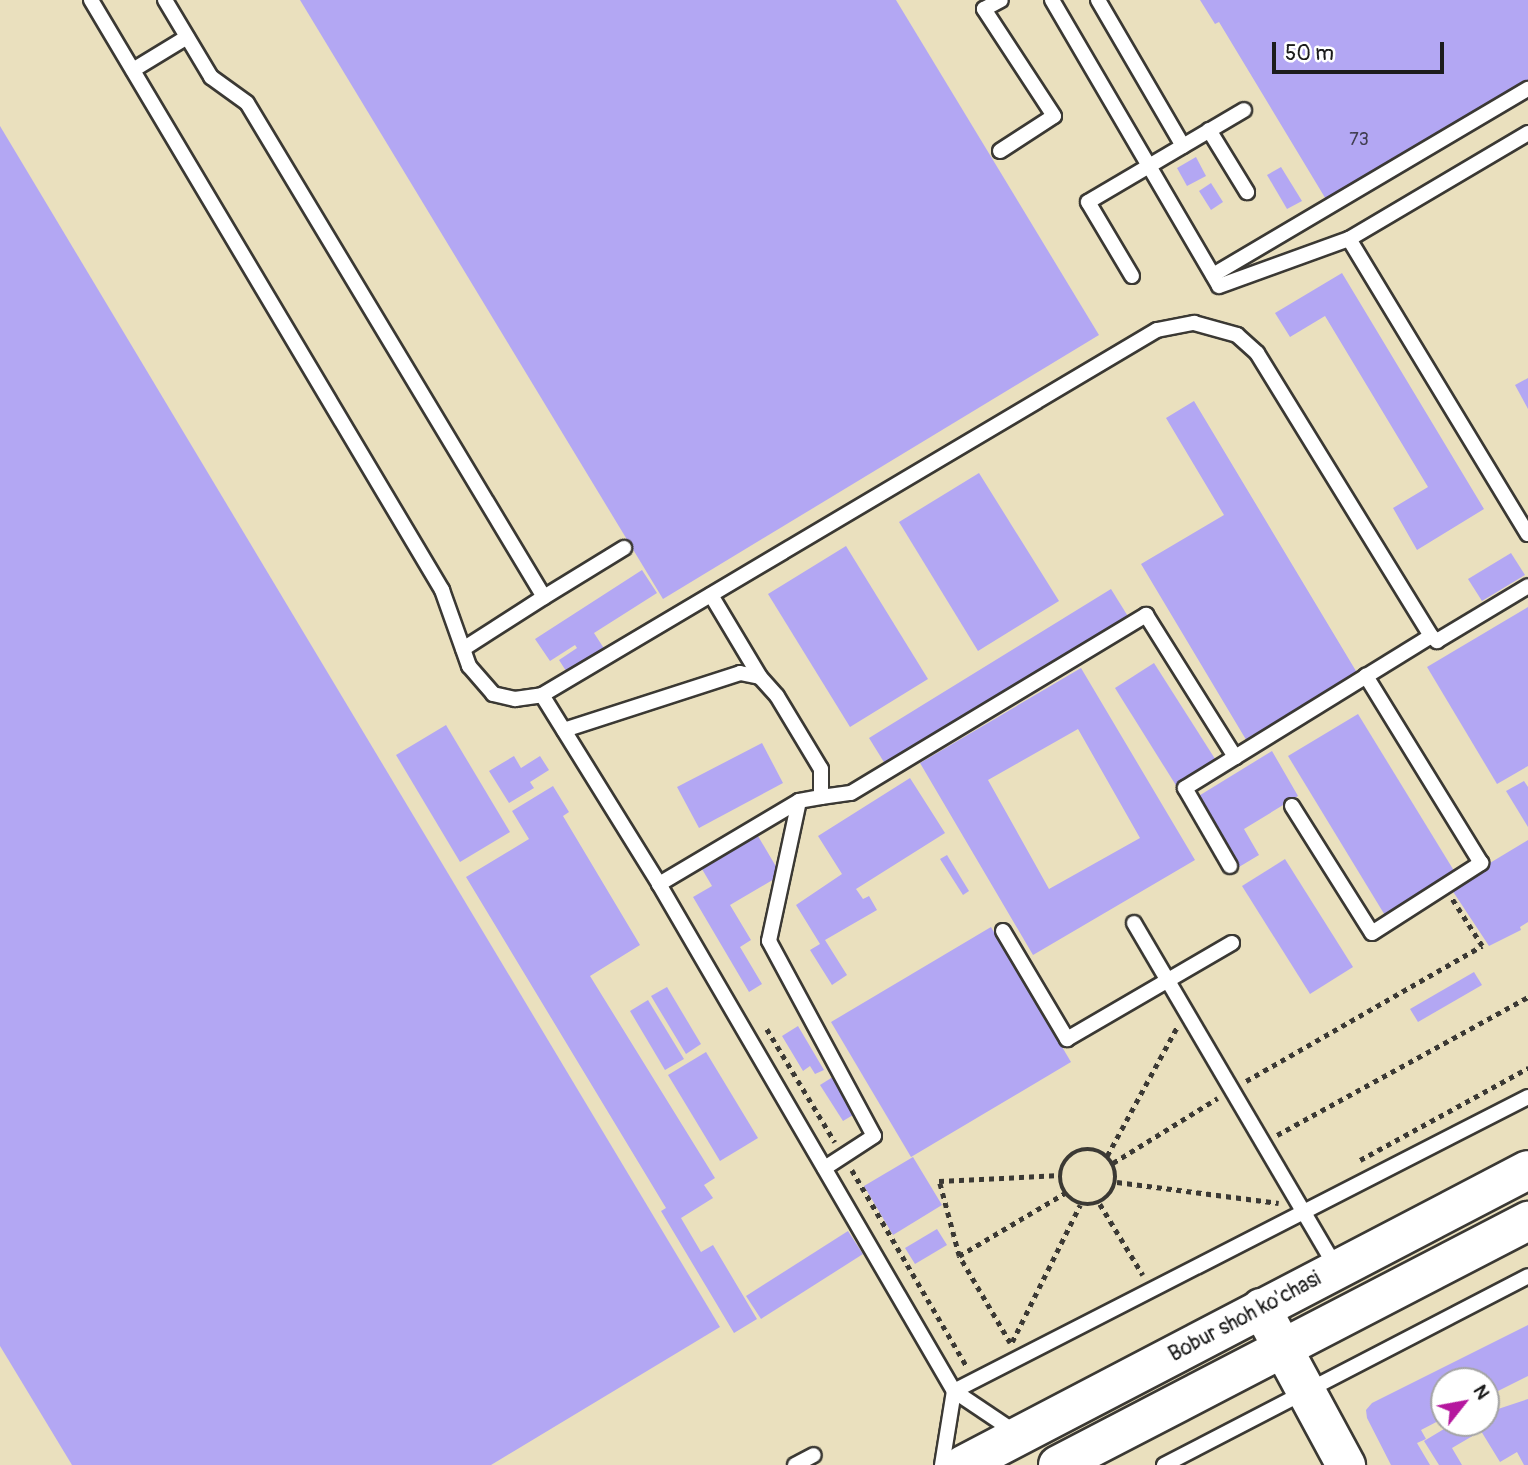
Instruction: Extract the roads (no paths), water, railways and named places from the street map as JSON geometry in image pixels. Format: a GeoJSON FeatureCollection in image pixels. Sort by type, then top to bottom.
{"type":"FeatureCollection","features":[{"type":"Feature","properties":{"kind":"main road","name":"Bobur shoh ko'chasi"},"geometry":{"type":"LineString","coordinates":[[963,1465],[1528,1170]]}},
{"type":"Feature","properties":{"kind":"main road","name":"Bobur shoh ko'chasi"},"geometry":{"type":"LineString","coordinates":[[1058,1465],[1528,1221]]}},
{"type":"Feature","properties":{"kind":"main road"},"geometry":{"type":"LineString","coordinates":[[1261,1308],[1346,1465]]}},
{"type":"Feature","properties":{"kind":"lane"},"geometry":{"type":"LineString","coordinates":[[92,0],[442,590],[469,666],[493,694],[515,699],[542,695],[1157,330],[1194,323],[1237,335],[1257,353],[1431,636],[1437,641],[1528,586]]}},
{"type":"Feature","properties":{"kind":"lane"},"geometry":{"type":"LineString","coordinates":[[165,0],[211,77],[247,103],[544,597]]}},
{"type":"Feature","properties":{"kind":"lane"},"geometry":{"type":"LineString","coordinates":[[1000,150],[1054,116],[981,4],[1001,0]]}},
{"type":"Feature","properties":{"kind":"lane"},"geometry":{"type":"LineString","coordinates":[[1052,0],[1219,286],[1349,239],[1528,133]]}},
{"type":"Feature","properties":{"kind":"lane"},"geometry":{"type":"LineString","coordinates":[[1098,0],[1183,146]]}},
{"type":"Feature","properties":{"kind":"lane"},"geometry":{"type":"LineString","coordinates":[[133,70],[187,37]]}},
{"type":"Feature","properties":{"kind":"lane"},"geometry":{"type":"LineString","coordinates":[[1213,275],[1528,89]]}},
{"type":"Feature","properties":{"kind":"lane"},"geometry":{"type":"LineString","coordinates":[[1132,276],[1088,202],[1244,110]]}},
{"type":"Feature","properties":{"kind":"lane"},"geometry":{"type":"LineString","coordinates":[[1209,130],[1247,192]]}},
{"type":"Feature","properties":{"kind":"lane"},"geometry":{"type":"LineString","coordinates":[[1349,239],[1528,534]]}},
{"type":"Feature","properties":{"kind":"lane"},"geometry":{"type":"LineString","coordinates":[[463,649],[624,548]]}},
{"type":"Feature","properties":{"kind":"lane"},"geometry":{"type":"LineString","coordinates":[[711,595],[760,677],[777,696],[821,769],[821,797]]}},
{"type":"Feature","properties":{"kind":"lane"},"geometry":{"type":"LineString","coordinates":[[659,884],[799,802],[851,793],[1146,615],[1235,757]]}},
{"type":"Feature","properties":{"kind":"lane"},"geometry":{"type":"LineString","coordinates":[[1230,866],[1185,789],[1431,636]]}},
{"type":"Feature","properties":{"kind":"lane"},"geometry":{"type":"LineString","coordinates":[[564,730],[740,673],[760,677]]}},
{"type":"Feature","properties":{"kind":"lane"},"geometry":{"type":"LineString","coordinates":[[1292,806],[1372,933],[1482,863],[1366,676]]}},
{"type":"Feature","properties":{"kind":"lane"},"geometry":{"type":"LineString","coordinates":[[542,695],[659,884],[954,1391],[1020,1435]]}},
{"type":"Feature","properties":{"kind":"lane"},"geometry":{"type":"LineString","coordinates":[[799,802],[769,941],[874,1136],[825,1168]]}},
{"type":"Feature","properties":{"kind":"lane"},"geometry":{"type":"LineString","coordinates":[[1134,923],[1337,1269]]}},
{"type":"Feature","properties":{"kind":"lane"},"geometry":{"type":"LineString","coordinates":[[1003,931],[1067,1039],[1233,943]]}},
{"type":"Feature","properties":{"kind":"lane"},"geometry":{"type":"LineString","coordinates":[[954,1391],[1152,1290],[1299,1205],[1528,1097]]}},
{"type":"Feature","properties":{"kind":"lane"},"geometry":{"type":"LineString","coordinates":[[1164,1465],[1528,1276]]}},
{"type":"Feature","properties":{"kind":"lane"},"geometry":{"type":"LineString","coordinates":[[942,1465],[954,1391]]}},
{"type":"Feature","properties":{"kind":"lane"},"geometry":{"type":"LineString","coordinates":[[795,1465],[814,1455]]}}]}
